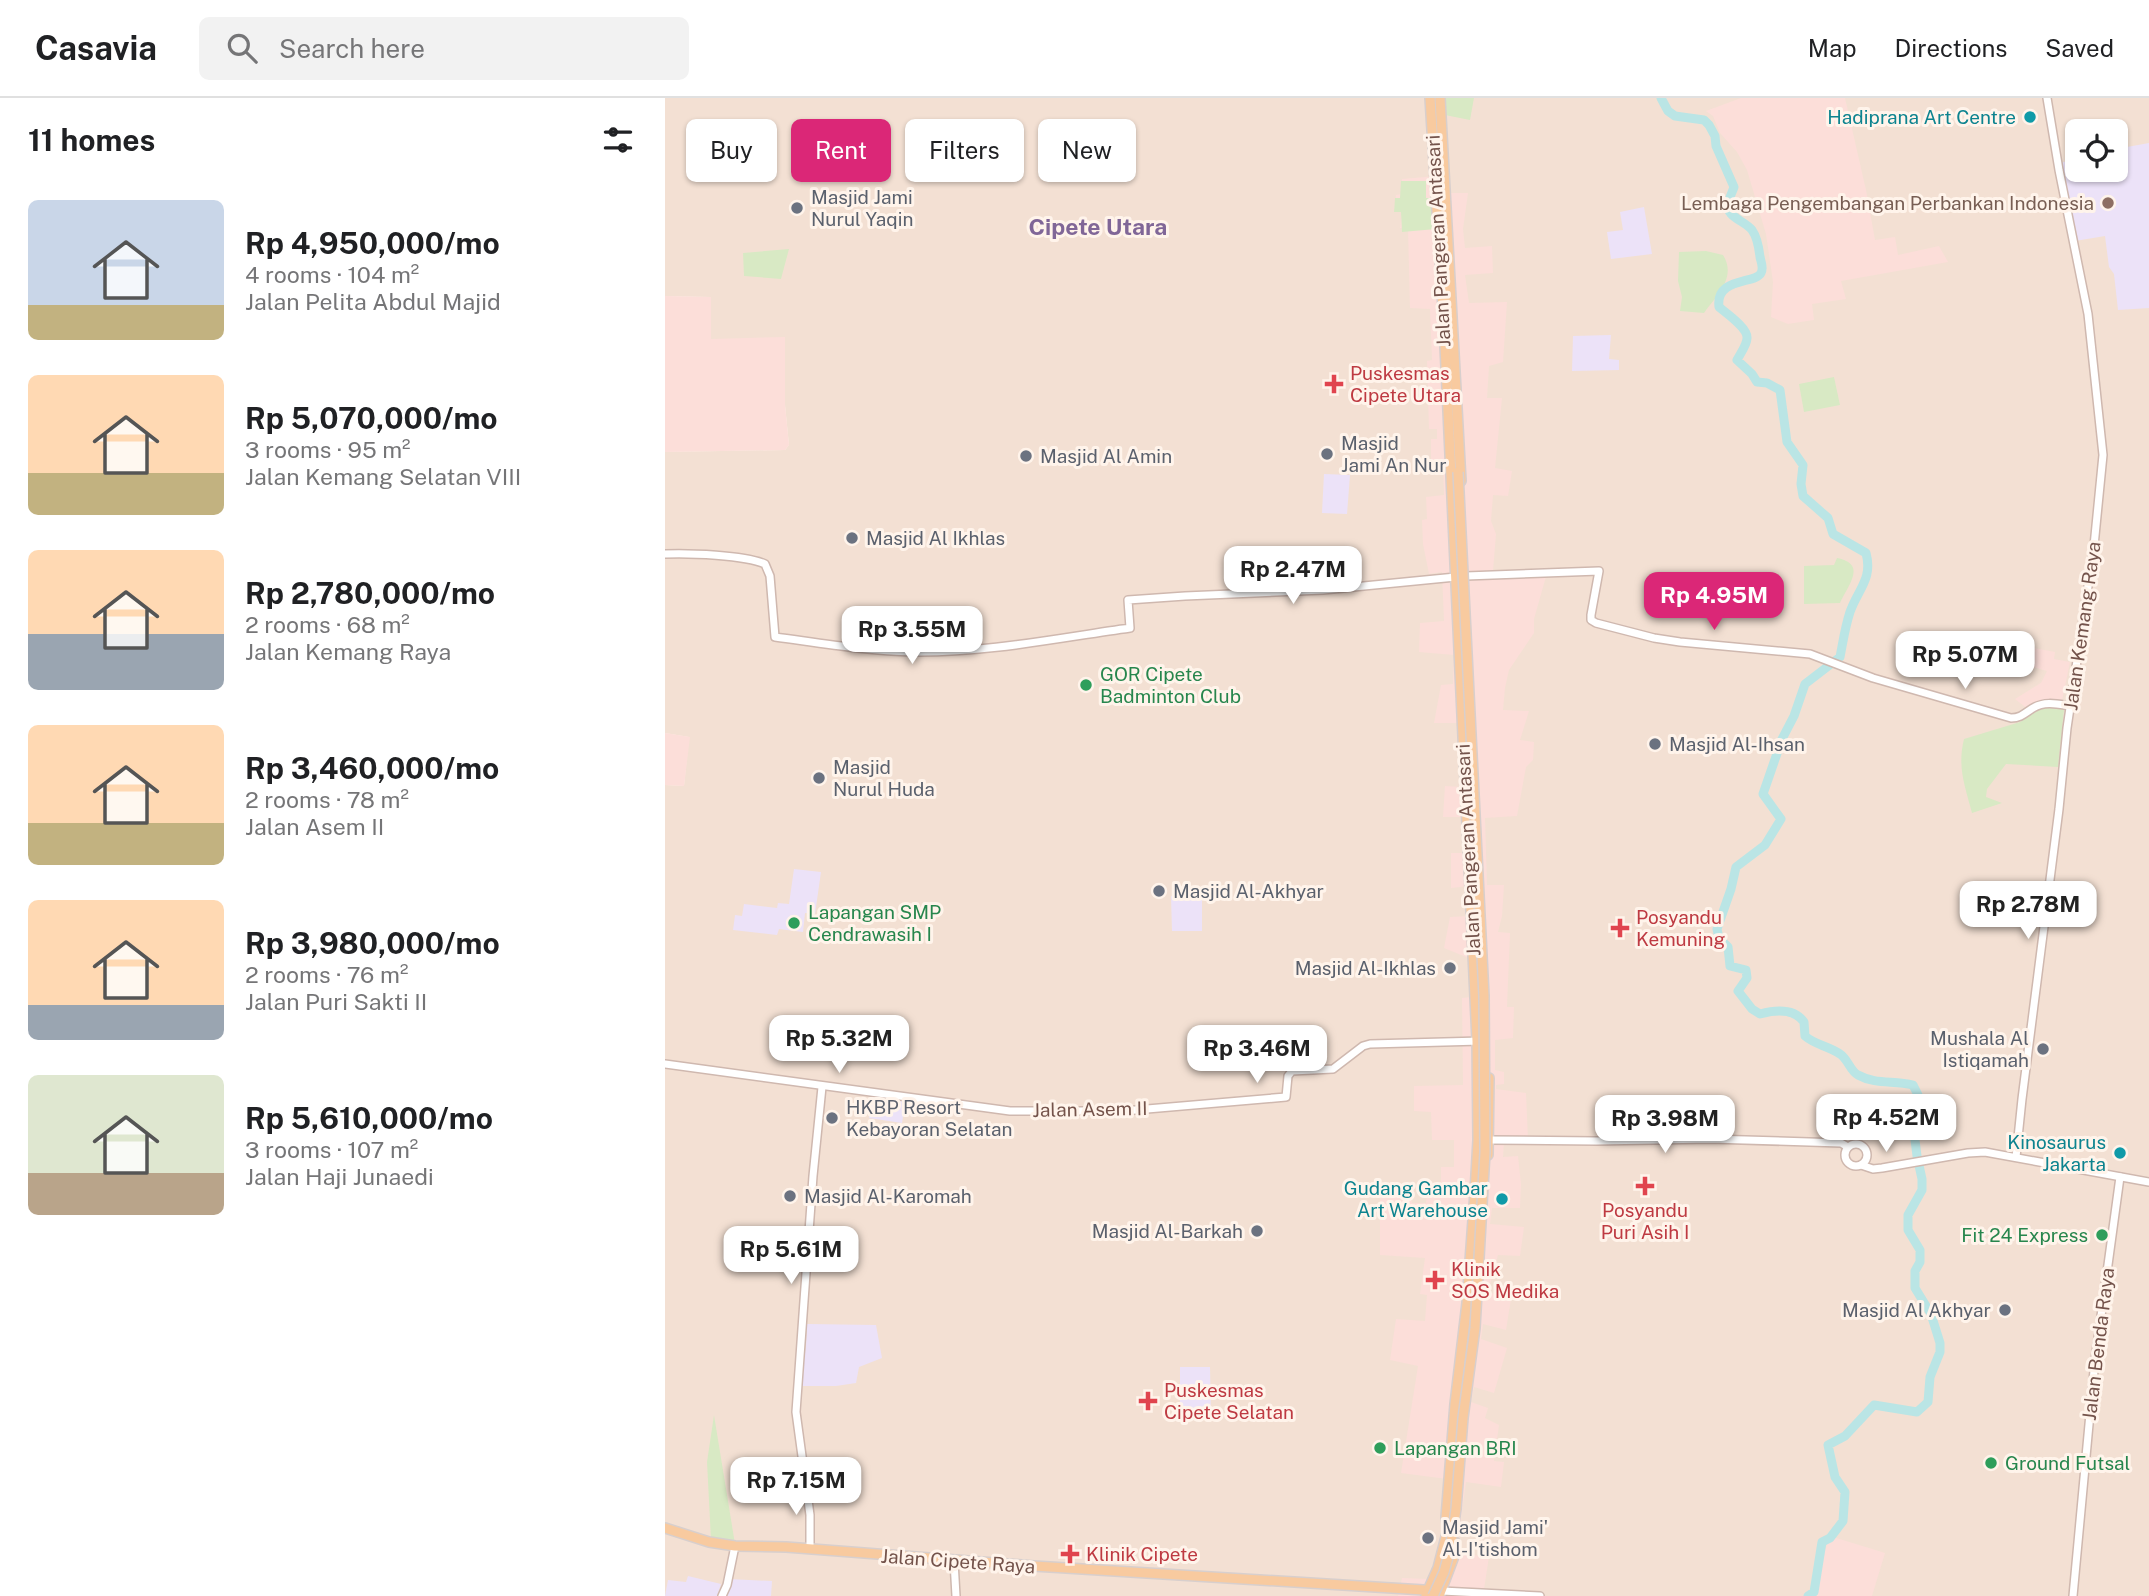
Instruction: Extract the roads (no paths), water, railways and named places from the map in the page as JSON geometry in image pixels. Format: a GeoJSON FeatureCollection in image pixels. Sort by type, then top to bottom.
{"type":"FeatureCollection","features":[{"type":"Feature","properties":{"kind":"main road","name":"Jalan Pangeran Antasari"},"geometry":{"type":"LineString","coordinates":[[1435,98],[1466,576],[1486,969],[1490,1140],[1479,1308],[1460,1510],[1453,1559],[1441,1593]]}},
{"type":"Feature","properties":{"kind":"main road","name":"Jalan Pangeran Antasari"},"geometry":{"type":"LineString","coordinates":[[1428,1591],[1448,1530],[1446,1517],[1467,1303],[1478,1140],[1477,1041],[1435,98]]}},
{"type":"Feature","properties":{"kind":"main road"},"geometry":{"type":"LineString","coordinates":[[1435,98],[1482,1077],[1481,1152],[1469,1329],[1448,1530]]}},
{"type":"Feature","properties":{"kind":"main road"},"geometry":{"type":"LineString","coordinates":[[1428,1591],[1444,1572],[1450,1550],[1475,1328],[1486,1089],[1473,769],[1435,98]]}},
{"type":"Feature","properties":{"kind":"main road"},"geometry":{"type":"LineString","coordinates":[[1473,969],[1486,969]]}},
{"type":"Feature","properties":{"kind":"main road"},"geometry":{"type":"LineString","coordinates":[[1474,1204],[1485,1204]]}},
{"type":"Feature","properties":{"kind":"main road","name":"Jalan Cipete Raya"},"geometry":{"type":"LineString","coordinates":[[665,1528],[709,1542],[735,1546],[1441,1593]]}},
{"type":"Feature","properties":{"kind":"street","name":"Jalan Kemang Raya"},"geometry":{"type":"LineString","coordinates":[[2016,1157],[2070,706],[2094,546],[2103,455],[2088,314],[2047,98]]}},
{"type":"Feature","properties":{"kind":"street"},"geometry":{"type":"LineString","coordinates":[[665,554],[741,559],[765,564],[770,576],[775,636],[913,652],[990,648],[1130,628],[1129,600],[1323,590],[1466,576],[1599,571],[1591,615],[1591,620],[1596,623],[1668,640],[1817,655],[1851,671],[2011,718],[2019,718],[2033,708],[2045,704],[2070,706]]}},
{"type":"Feature","properties":{"kind":"street","name":"Jalan Asem II"},"geometry":{"type":"LineString","coordinates":[[665,1064],[1010,1111],[1124,1111],[1285,1097],[1288,1093],[1288,1076],[1292,1071],[1333,1069],[1363,1046],[1370,1044],[1488,1041]]}},
{"type":"Feature","properties":{"kind":"street"},"geometry":{"type":"LineString","coordinates":[[810,1549],[810,1515],[796,1412],[822,1087]]}},
{"type":"Feature","properties":{"kind":"street"},"geometry":{"type":"LineString","coordinates":[[1490,1140],[1781,1140],[1842,1143],[1847,1147]]}},
{"type":"Feature","properties":{"kind":"street"},"geometry":{"type":"LineString","coordinates":[[1861,1165],[1867,1156],[1864,1148],[1856,1144],[1847,1147],[1844,1154],[1846,1162],[1854,1167],[1861,1165],[1873,1169],[1973,1152],[2016,1157],[2149,1182]]}},
{"type":"Feature","properties":{"kind":"street","name":"Jalan Benda Raya"},"geometry":{"type":"LineString","coordinates":[[2073,1596],[2095,1360],[2120,1177]]}},
{"type":"Feature","properties":{"kind":"street"},"geometry":{"type":"LineString","coordinates":[[722,1596],[735,1546]]}},
{"type":"Feature","properties":{"kind":"street"},"geometry":{"type":"LineString","coordinates":[[954,1561],[956,1596]]}},
{"type":"Feature","properties":{"kind":"street"},"geometry":{"type":"LineString","coordinates":[[1441,1593],[1540,1596]]}},
{"type":"Feature","properties":{"kind":"waterway"},"geometry":{"type":"LineString","coordinates":[[1661,98],[1668,111],[1675,116],[1704,120],[1709,125],[1734,187],[1728,203],[1729,211],[1752,230],[1755,236],[1761,273],[1729,286],[1719,297],[1719,307],[1736,321],[1746,334],[1746,344],[1737,360],[1757,382],[1767,383],[1780,390],[1787,442],[1803,465],[1803,496],[1828,518],[1833,534],[1866,553],[1868,562],[1864,584],[1848,618],[1840,657],[1805,684],[1763,794],[1781,819],[1765,845],[1736,867],[1717,929],[1719,938],[1728,947],[1730,966],[1746,970],[1747,978],[1738,991],[1752,1009],[1760,1014],[1778,1011],[1795,1014],[1804,1022],[1805,1036],[1840,1054],[1858,1075],[1872,1080],[1913,1085],[1918,1095],[1918,1112],[1913,1124],[1922,1190],[1908,1215],[1908,1230],[1920,1250],[1920,1262],[1915,1271],[1915,1288],[1931,1314],[1940,1352],[1930,1377],[1928,1402],[1917,1412],[1874,1405],[1845,1436],[1828,1445],[1835,1477],[1845,1492],[1843,1521],[1830,1538],[1822,1542],[1814,1592],[1808,1596]]}},
{"type":"Feature","properties":{"kind":"place","name":"Hadiprana Art Centre"},"geometry":{"type":"Point","coordinates":[2030,117]}},
{"type":"Feature","properties":{"kind":"place","name":"Lembaga Pengembangan Perbankan Indonesia"},"geometry":{"type":"Point","coordinates":[2108,203]}},
{"type":"Feature","properties":{"kind":"place","name":"Masjid Jami Nurul Yaqin"},"geometry":{"type":"Point","coordinates":[797,208]}},
{"type":"Feature","properties":{"kind":"place","name":"Puskesmas Cipete Utara"},"geometry":{"type":"Point","coordinates":[1334,384]}},
{"type":"Feature","properties":{"kind":"place","name":"Masjid Jami An Nur"},"geometry":{"type":"Point","coordinates":[1327,454]}},
{"type":"Feature","properties":{"kind":"place","name":"Masjid Al Amin"},"geometry":{"type":"Point","coordinates":[1026,456]}},
{"type":"Feature","properties":{"kind":"place","name":"Masjid Al Ikhlas"},"geometry":{"type":"Point","coordinates":[852,538]}},
{"type":"Feature","properties":{"kind":"place","name":"GOR Cipete Badminton Club"},"geometry":{"type":"Point","coordinates":[1086,685]}},
{"type":"Feature","properties":{"kind":"place","name":"Masjid Al-Ihsan"},"geometry":{"type":"Point","coordinates":[1655,744]}},
{"type":"Feature","properties":{"kind":"place","name":"Masjid Nurul Huda"},"geometry":{"type":"Point","coordinates":[819,778]}},
{"type":"Feature","properties":{"kind":"place","name":"Masjid Al-Akhyar"},"geometry":{"type":"Point","coordinates":[1159,891]}},
{"type":"Feature","properties":{"kind":"place","name":"Lapangan SMP Cendrawasih I"},"geometry":{"type":"Point","coordinates":[794,923]}},
{"type":"Feature","properties":{"kind":"place","name":"Posyandu Kemuning"},"geometry":{"type":"Point","coordinates":[1620,928]}},
{"type":"Feature","properties":{"kind":"place","name":"Masjid Al-Ikhlas"},"geometry":{"type":"Point","coordinates":[1450,968]}},
{"type":"Feature","properties":{"kind":"place","name":"Mushala Al Istiqamah"},"geometry":{"type":"Point","coordinates":[2043,1049]}},
{"type":"Feature","properties":{"kind":"place","name":"HKBP Resort Kebayoran Selatan"},"geometry":{"type":"Point","coordinates":[832,1118]}},
{"type":"Feature","properties":{"kind":"place","name":"Kinosaurus Jakarta"},"geometry":{"type":"Point","coordinates":[2120,1153]}},
{"type":"Feature","properties":{"kind":"place","name":"Posyandu Puri Asih I"},"geometry":{"type":"Point","coordinates":[1645,1186]}},
{"type":"Feature","properties":{"kind":"place","name":"Masjid Al-Karomah"},"geometry":{"type":"Point","coordinates":[790,1196]}},
{"type":"Feature","properties":{"kind":"place","name":"Gudang Gambar Art Warehouse"},"geometry":{"type":"Point","coordinates":[1502,1199]}},
{"type":"Feature","properties":{"kind":"place","name":"Masjid Al-Barkah"},"geometry":{"type":"Point","coordinates":[1257,1231]}},
{"type":"Feature","properties":{"kind":"place","name":"Fit 24 Express"},"geometry":{"type":"Point","coordinates":[2102,1235]}},
{"type":"Feature","properties":{"kind":"place","name":"Klinik SOS Medika"},"geometry":{"type":"Point","coordinates":[1435,1280]}},
{"type":"Feature","properties":{"kind":"place","name":"Masjid Al Akhyar"},"geometry":{"type":"Point","coordinates":[2005,1310]}},
{"type":"Feature","properties":{"kind":"place","name":"Puskesmas Cipete Selatan"},"geometry":{"type":"Point","coordinates":[1148,1401]}},
{"type":"Feature","properties":{"kind":"place","name":"Lapangan BRI"},"geometry":{"type":"Point","coordinates":[1380,1448]}},
{"type":"Feature","properties":{"kind":"place","name":"Ground Futsal"},"geometry":{"type":"Point","coordinates":[1991,1463]}},
{"type":"Feature","properties":{"kind":"place","name":"Masjid Jami' Al-I'tishom"},"geometry":{"type":"Point","coordinates":[1428,1538]}},
{"type":"Feature","properties":{"kind":"place","name":"Klinik Cipete"},"geometry":{"type":"Point","coordinates":[1070,1554]}},
{"type":"Feature","properties":{"kind":"district","name":"Cipete Utara"},"geometry":{"type":"Point","coordinates":[1098,226]}}]}
